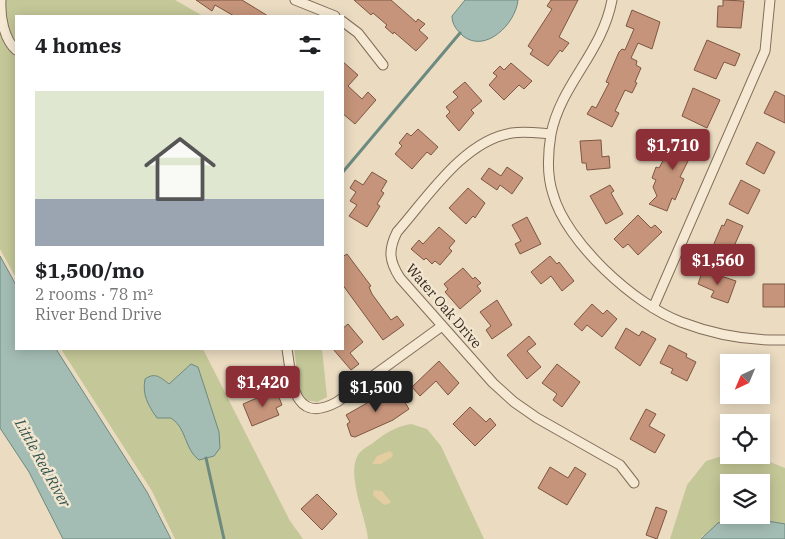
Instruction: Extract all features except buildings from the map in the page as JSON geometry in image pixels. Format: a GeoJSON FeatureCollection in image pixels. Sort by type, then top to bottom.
{"type":"FeatureCollection","features":[{"type":"Feature","properties":{"kind":"street"},"geometry":{"type":"LineString","coordinates":[[1,0],[1,17],[4,32],[15,48]]}},
{"type":"Feature","properties":{"kind":"street"},"geometry":{"type":"LineString","coordinates":[[294,0],[332,15]]}},
{"type":"Feature","properties":{"kind":"street"},"geometry":{"type":"LineString","coordinates":[[612,0],[603,32],[566,94],[551,134],[549,165],[553,194],[566,224],[586,250],[612,276],[653,308],[679,322],[717,334],[745,339],[785,340]]}},
{"type":"Feature","properties":{"kind":"street"},"geometry":{"type":"LineString","coordinates":[[653,308],[765,51],[770,0]]}},
{"type":"Feature","properties":{"kind":"street"},"geometry":{"type":"LineString","coordinates":[[344,22],[358,33],[383,65]]}},
{"type":"Feature","properties":{"kind":"street","name":"Water Oak Drive"},"geometry":{"type":"LineString","coordinates":[[551,134],[512,133],[479,146],[460,161],[397,232],[390,256],[392,267],[493,383],[514,402],[537,418],[620,465],[634,483]]}},
{"type":"Feature","properties":{"kind":"street"},"geometry":{"type":"LineString","coordinates":[[287,350],[297,399],[304,405],[322,408],[337,402],[442,326]]}},
{"type":"Feature","properties":{"kind":"green space"},"geometry":{"type":"Polygon","coordinates":[[[0,0],[175,0],[201,15],[15,15],[15,276],[0,249],[0,0]]]}},
{"type":"Feature","properties":{"kind":"green space"},"geometry":{"type":"Polygon","coordinates":[[[62,350],[204,350],[290,521],[303,539],[175,539],[152,491],[62,350]]]}},
{"type":"Feature","properties":{"kind":"green space"},"geometry":{"type":"Polygon","coordinates":[[[294,350],[322,350],[327,397],[317,402],[306,400],[300,390],[294,350]]]}},
{"type":"Feature","properties":{"kind":"green space"},"geometry":{"type":"Polygon","coordinates":[[[411,424],[427,429],[441,446],[484,539],[368,539],[355,485],[355,463],[361,451],[386,433],[411,424]]]}},
{"type":"Feature","properties":{"kind":"green space"},"geometry":{"type":"Polygon","coordinates":[[[720,457],[720,464],[770,464],[770,462],[785,468],[785,524],[770,521],[770,474],[720,474],[720,524],[740,524],[702,536],[701,539],[670,539],[687,485],[706,461],[720,457]]]}},
{"type":"Feature","properties":{"kind":"sand"},"geometry":{"type":"Polygon","coordinates":[[[390,451],[393,454],[392,457],[381,464],[372,464],[377,456],[390,451]]]}},
{"type":"Feature","properties":{"kind":"sand"},"geometry":{"type":"Polygon","coordinates":[[[374,490],[382,491],[391,502],[384,505],[373,495],[374,490]]]}},
{"type":"Feature","properties":{"kind":"water"},"geometry":{"type":"Polygon","coordinates":[[[465,0],[518,0],[512,18],[506,26],[490,39],[472,41],[463,36],[453,22],[452,16],[465,0]]]}},
{"type":"Feature","properties":{"kind":"water","name":"Little Red River"},"geometry":{"type":"Polygon","coordinates":[[[0,256],[15,283],[15,350],[57,350],[147,492],[171,539],[63,539],[29,472],[0,428],[0,256]]]}},
{"type":"Feature","properties":{"kind":"water"},"geometry":{"type":"Polygon","coordinates":[[[191,364],[198,367],[219,432],[220,448],[214,456],[199,460],[194,455],[176,422],[171,418],[157,418],[148,404],[144,390],[145,379],[157,376],[169,384],[191,364]]]}},
{"type":"Feature","properties":{"kind":"water"},"geometry":{"type":"Polygon","coordinates":[[[770,521],[785,524],[785,539],[701,539],[718,523],[770,524],[770,521]]]}},
{"type":"Feature","properties":{"kind":"waterway"},"geometry":{"type":"LineString","coordinates":[[344,171],[460,33]]}},
{"type":"Feature","properties":{"kind":"waterway"},"geometry":{"type":"LineString","coordinates":[[206,458],[224,539]]}}]}
